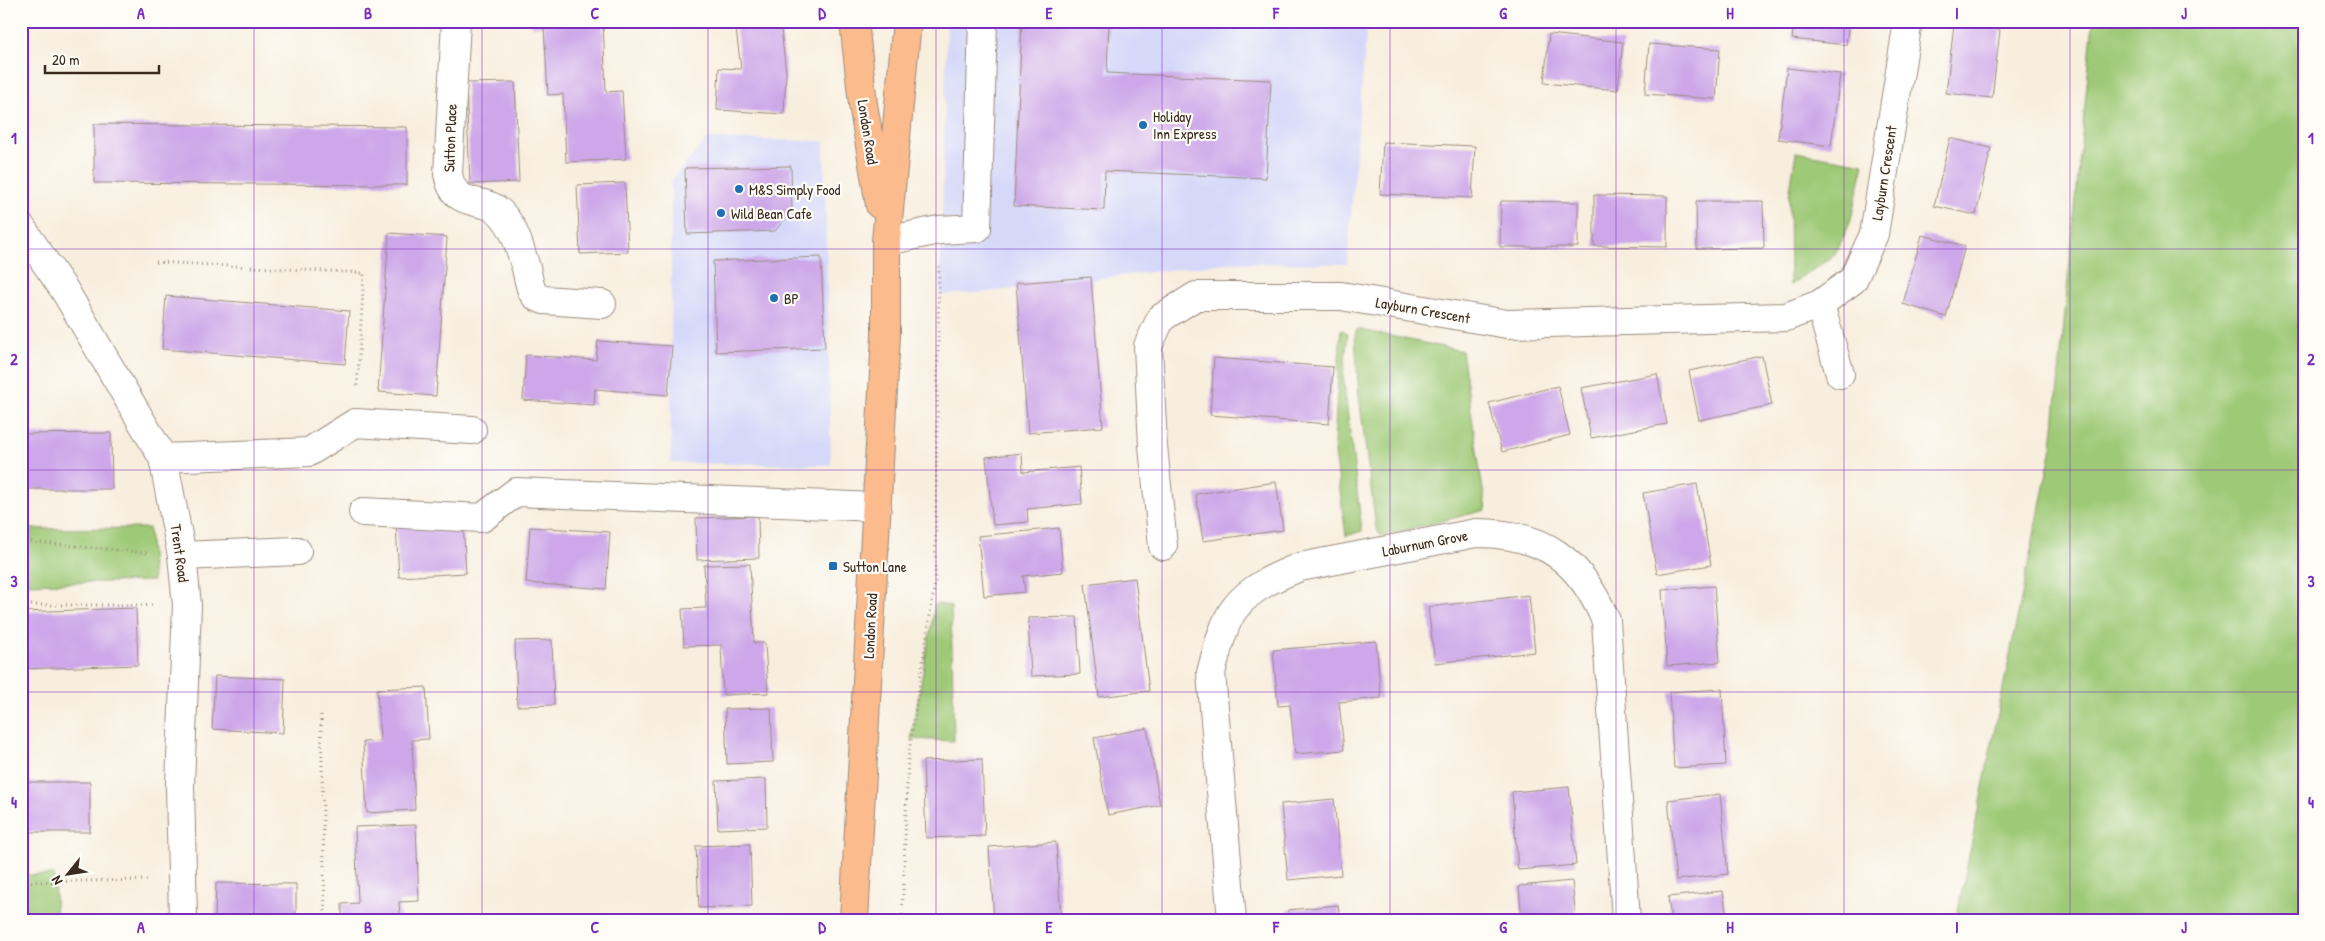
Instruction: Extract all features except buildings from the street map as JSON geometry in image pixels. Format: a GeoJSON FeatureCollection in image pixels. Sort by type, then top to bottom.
{"type":"FeatureCollection","features":[{"type":"Feature","properties":{"kind":"highway","name":"London Road"},"geometry":{"type":"LineString","coordinates":[[854,21],[863,104],[886,241]]}},
{"type":"Feature","properties":{"kind":"highway","name":"London Road"},"geometry":{"type":"LineString","coordinates":[[854,920],[886,335],[886,241],[907,21]]}},
{"type":"Feature","properties":{"kind":"street","name":"Sutton Place"},"geometry":{"type":"LineString","coordinates":[[456,21],[448,174],[452,190],[464,200],[485,204],[504,216],[521,252],[531,290],[536,297],[544,300],[602,304]]}},
{"type":"Feature","properties":{"kind":"street"},"geometry":{"type":"LineString","coordinates":[[886,241],[939,230],[977,228],[983,21]]}},
{"type":"Feature","properties":{"kind":"street","name":"Layburn Crescent"},"geometry":{"type":"LineString","coordinates":[[1162,546],[1153,446],[1148,346],[1161,318],[1196,296],[1341,296],[1507,324],[1786,317],[1820,304],[1853,280],[1874,234],[1908,21]]}},
{"type":"Feature","properties":{"kind":"street","name":"Trent Road"},"geometry":{"type":"LineString","coordinates":[[21,227],[65,291],[163,458],[182,556],[187,605],[180,785],[183,920]]}},
{"type":"Feature","properties":{"kind":"street"},"geometry":{"type":"LineString","coordinates":[[1820,304],[1840,374]]}},
{"type":"Feature","properties":{"kind":"street"},"geometry":{"type":"LineString","coordinates":[[163,458],[309,452],[354,423],[472,430]]}},
{"type":"Feature","properties":{"kind":"street"},"geometry":{"type":"LineString","coordinates":[[363,512],[482,518],[516,492],[877,507]]}},
{"type":"Feature","properties":{"kind":"street","name":"Laburnum Grove"},"geometry":{"type":"LineString","coordinates":[[1232,920],[1211,673],[1220,641],[1234,608],[1259,587],[1275,577],[1300,567],[1476,533],[1504,533],[1526,538],[1548,548],[1567,561],[1586,580],[1597,598],[1606,621],[1626,920]]}},
{"type":"Feature","properties":{"kind":"street"},"geometry":{"type":"LineString","coordinates":[[182,556],[297,551]]}},
{"type":"Feature","properties":{"kind":"path"},"geometry":{"type":"LineString","coordinates":[[902,920],[908,759],[935,582],[939,230]]}},
{"type":"Feature","properties":{"kind":"path"},"geometry":{"type":"LineString","coordinates":[[156,262],[364,273],[354,423]]}},
{"type":"Feature","properties":{"kind":"path"},"geometry":{"type":"LineString","coordinates":[[21,542],[182,556]]}},
{"type":"Feature","properties":{"kind":"path"},"geometry":{"type":"LineString","coordinates":[[21,605],[187,605]]}},
{"type":"Feature","properties":{"kind":"path"},"geometry":{"type":"LineString","coordinates":[[321,715],[325,920]]}},
{"type":"Feature","properties":{"kind":"path"},"geometry":{"type":"LineString","coordinates":[[21,882],[182,879]]}},
{"type":"Feature","properties":{"kind":"shaded area"},"geometry":{"type":"Polygon","coordinates":[[[947,21],[1367,21],[1347,264],[1226,263],[988,292],[940,295],[947,21]]]}},
{"type":"Feature","properties":{"kind":"shaded area"},"geometry":{"type":"Polygon","coordinates":[[[707,139],[824,141],[831,465],[671,463],[671,181],[707,139]]]}},
{"type":"Feature","properties":{"kind":"green space"},"geometry":{"type":"Polygon","coordinates":[[[2093,21],[2304,21],[2304,920],[1956,920],[2052,447],[2093,21]]]}},
{"type":"Feature","properties":{"kind":"green space"},"geometry":{"type":"Polygon","coordinates":[[[1796,152],[1864,164],[1850,223],[1835,255],[1790,285],[1789,196],[1796,152]]]}},
{"type":"Feature","properties":{"kind":"green space"},"geometry":{"type":"Polygon","coordinates":[[[1341,329],[1348,334],[1343,376],[1362,531],[1346,536],[1334,445],[1341,329]]]}},
{"type":"Feature","properties":{"kind":"green space"},"geometry":{"type":"Polygon","coordinates":[[[1357,329],[1462,351],[1486,510],[1381,536],[1376,528],[1359,396],[1355,336],[1357,329]]]}},
{"type":"Feature","properties":{"kind":"green space"},"geometry":{"type":"Polygon","coordinates":[[[149,528],[153,581],[21,584],[21,529],[149,528]]]}},
{"type":"Feature","properties":{"kind":"green space"},"geometry":{"type":"Polygon","coordinates":[[[935,604],[951,606],[954,741],[911,739],[935,604]]]}},
{"type":"Feature","properties":{"kind":"green space"},"geometry":{"type":"Polygon","coordinates":[[[21,875],[54,875],[56,920],[21,920],[21,875]]]}},
{"type":"Feature","properties":{"kind":"place","name":"Holiday Inn Express"},"geometry":{"type":"Point","coordinates":[1143,125]}},
{"type":"Feature","properties":{"kind":"place","name":"M&S Simply Food"},"geometry":{"type":"Point","coordinates":[739,189]}},
{"type":"Feature","properties":{"kind":"place","name":"Wild Bean Cafe"},"geometry":{"type":"Point","coordinates":[721,213]}},
{"type":"Feature","properties":{"kind":"place","name":"BP"},"geometry":{"type":"Point","coordinates":[774,298]}},
{"type":"Feature","properties":{"kind":"place","name":"Sutton Lane"},"geometry":{"type":"Point","coordinates":[833,566]}}]}
